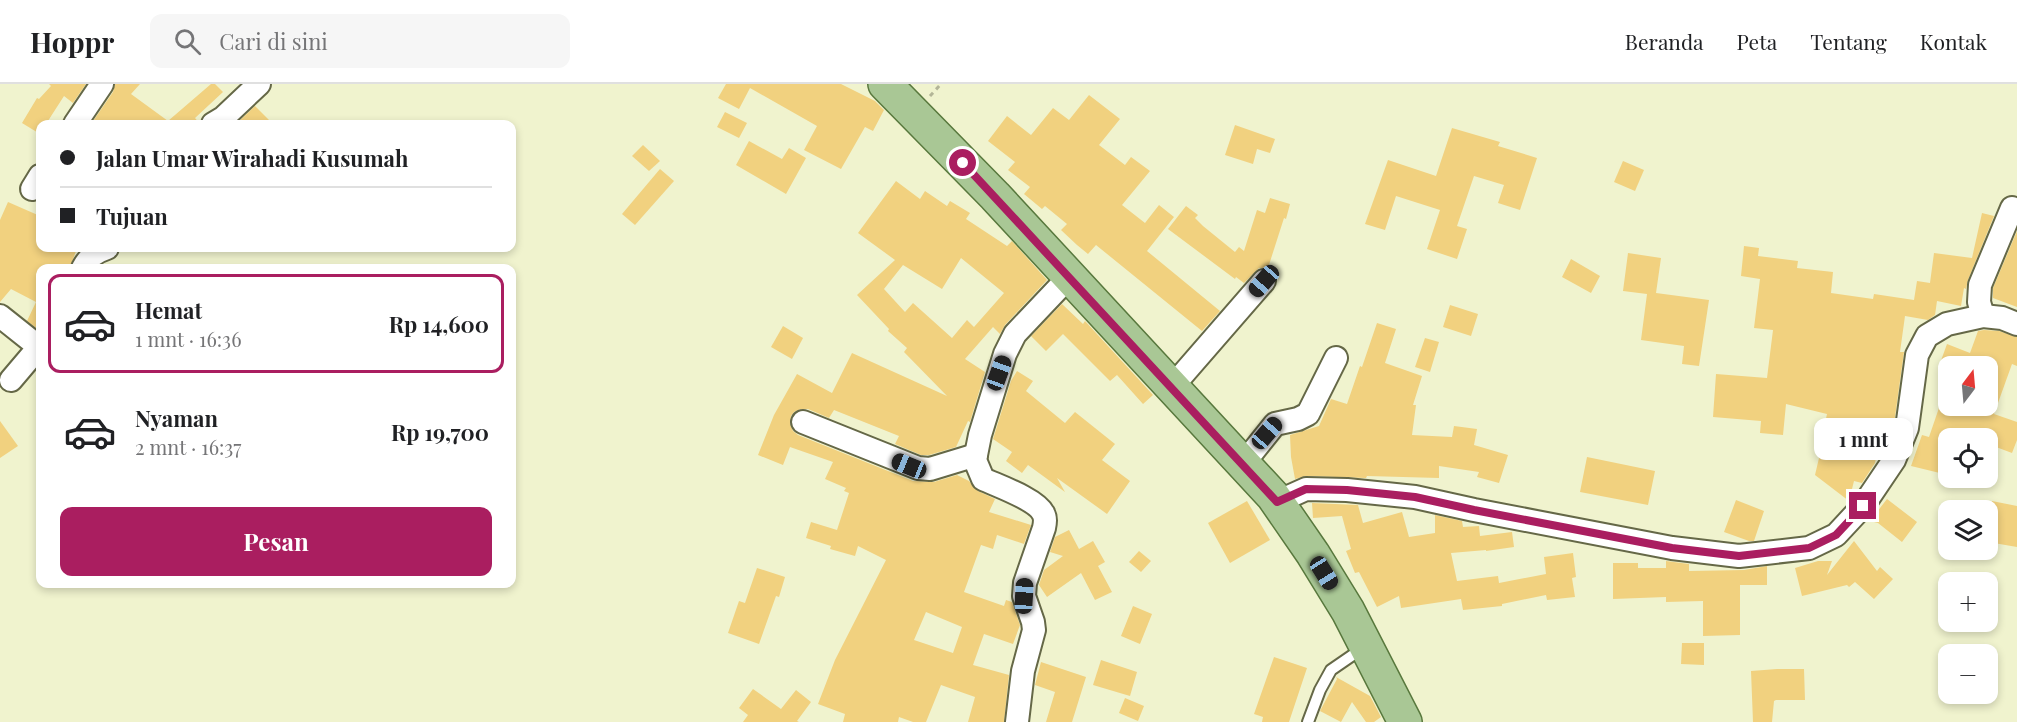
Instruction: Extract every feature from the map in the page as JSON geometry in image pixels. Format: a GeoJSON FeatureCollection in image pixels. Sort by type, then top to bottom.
{"type":"FeatureCollection","features":[{"type":"Feature","properties":{"kind":"main road"},"geometry":{"type":"LineString","coordinates":[[885,84],[987,188],[1277,502],[1348,611],[1405,722]]}},
{"type":"Feature","properties":{"kind":"street"},"geometry":{"type":"LineString","coordinates":[[78,120],[102,84]]}},
{"type":"Feature","properties":{"kind":"street"},"geometry":{"type":"LineString","coordinates":[[220,120],[259,84]]}},
{"type":"Feature","properties":{"kind":"street"},"geometry":{"type":"LineString","coordinates":[[1983,316],[1979,302],[1980,285],[2012,208]]}},
{"type":"Feature","properties":{"kind":"street"},"geometry":{"type":"LineString","coordinates":[[85,264],[97,252]]}},
{"type":"Feature","properties":{"kind":"street"},"geometry":{"type":"LineString","coordinates":[[1017,722],[1023,671],[1034,630],[1024,596],[1025,583],[1045,519],[1043,512],[1036,504],[983,479],[975,460],[999,373],[1015,334],[1069,277]]}},
{"type":"Feature","properties":{"kind":"street"},"geometry":{"type":"LineString","coordinates":[[1171,388],[1264,281]]}},
{"type":"Feature","properties":{"kind":"street"},"geometry":{"type":"LineString","coordinates":[[0,316],[36,342]]}},
{"type":"Feature","properties":{"kind":"street"},"geometry":{"type":"LineString","coordinates":[[1277,502],[1306,489],[1347,490],[1415,497],[1672,548],[1739,556],[1809,548],[1836,535],[1863,506],[1894,460],[1907,428],[1917,355],[1928,336],[1947,324],[1983,316],[2002,318],[2017,324]]}},
{"type":"Feature","properties":{"kind":"street"},"geometry":{"type":"LineString","coordinates":[[11,380],[36,350]]}},
{"type":"Feature","properties":{"kind":"street"},"geometry":{"type":"LineString","coordinates":[[1243,464],[1275,424],[1298,419],[1308,414],[1336,358]]}},
{"type":"Feature","properties":{"kind":"street"},"geometry":{"type":"LineString","coordinates":[[803,422],[918,468],[930,469],[976,454]]}},
{"type":"Feature","properties":{"kind":"lane"},"geometry":{"type":"LineString","coordinates":[[1308,722],[1320,690],[1331,670],[1366,646]]}},
{"type":"Feature","properties":{"kind":"building"},"geometry":{"type":"Polygon","coordinates":[[[49,84],[86,84],[73,103],[64,96],[49,120],[36,120],[36,132],[22,123],[37,98],[39,99],[51,86],[49,84]]]}},
{"type":"Feature","properties":{"kind":"building"},"geometry":{"type":"Polygon","coordinates":[[[115,84],[140,84],[131,94],[167,120],[94,120],[113,92],[115,84]]]}},
{"type":"Feature","properties":{"kind":"building"},"geometry":{"type":"Polygon","coordinates":[[[211,84],[215,84],[223,92],[195,118],[197,120],[169,120],[211,84]]]}},
{"type":"Feature","properties":{"kind":"building"},"geometry":{"type":"Polygon","coordinates":[[[726,84],[841,84],[875,101],[884,110],[873,131],[865,127],[841,169],[804,150],[817,126],[750,88],[739,109],[718,98],[726,84]]]}},
{"type":"Feature","properties":{"kind":"building"},"geometry":{"type":"Polygon","coordinates":[[[1089,95],[1120,119],[1099,145],[1125,165],[1131,157],[1150,171],[1122,205],[1145,223],[1159,205],[1174,217],[1147,251],[1220,311],[1202,331],[1096,245],[1088,254],[1077,245],[1061,230],[1067,224],[1045,206],[1042,209],[1024,194],[1030,187],[1008,170],[1015,162],[988,141],[1007,116],[1031,135],[1053,108],[1069,120],[1089,95]]]}},
{"type":"Feature","properties":{"kind":"building"},"geometry":{"type":"Polygon","coordinates":[[[255,106],[269,120],[240,120],[255,106]]]}},
{"type":"Feature","properties":{"kind":"building"},"geometry":{"type":"Polygon","coordinates":[[[725,112],[747,123],[739,138],[717,127],[725,112]]]}},
{"type":"Feature","properties":{"kind":"building"},"geometry":{"type":"Polygon","coordinates":[[[1235,125],[1275,139],[1270,153],[1257,149],[1253,164],[1225,155],[1235,125]]]}},
{"type":"Feature","properties":{"kind":"building"},"geometry":{"type":"Polygon","coordinates":[[[1452,128],[1500,142],[1498,146],[1537,158],[1520,210],[1498,203],[1504,185],[1474,176],[1457,226],[1467,229],[1457,259],[1427,249],[1440,210],[1396,196],[1385,230],[1365,224],[1388,160],[1436,176],[1452,128]]]}},
{"type":"Feature","properties":{"kind":"building"},"geometry":{"type":"Polygon","coordinates":[[[749,141],[782,159],[789,148],[806,158],[786,194],[736,165],[749,141]]]}},
{"type":"Feature","properties":{"kind":"building"},"geometry":{"type":"Polygon","coordinates":[[[643,145],[660,161],[649,171],[632,156],[643,145]]]}},
{"type":"Feature","properties":{"kind":"building"},"geometry":{"type":"Polygon","coordinates":[[[1623,161],[1644,170],[1635,191],[1614,182],[1623,161]]]}},
{"type":"Feature","properties":{"kind":"building"},"geometry":{"type":"Polygon","coordinates":[[[660,169],[674,181],[635,225],[622,214],[660,169]]]}},
{"type":"Feature","properties":{"kind":"building"},"geometry":{"type":"Polygon","coordinates":[[[896,181],[920,199],[925,191],[947,206],[950,201],[970,213],[966,219],[1007,246],[1012,241],[1047,280],[1005,325],[1000,334],[993,327],[965,359],[985,372],[970,422],[968,421],[956,447],[921,455],[895,444],[899,436],[834,410],[829,418],[808,409],[801,409],[791,416],[790,424],[798,435],[913,481],[934,482],[957,475],[969,481],[978,491],[995,499],[989,512],[1031,525],[1024,544],[997,535],[993,549],[981,545],[964,592],[1004,606],[1006,600],[1012,602],[1020,625],[1013,644],[984,634],[973,665],[1009,675],[1004,722],[968,722],[975,697],[941,685],[926,722],[913,722],[899,717],[898,722],[843,722],[845,714],[818,704],[835,660],[886,560],[858,546],[855,556],[830,549],[831,546],[806,538],[811,522],[837,530],[849,493],[844,491],[846,488],[825,479],[833,462],[790,447],[783,465],[758,455],[774,415],[797,374],[832,393],[852,353],[947,396],[904,352],[907,348],[888,331],[889,329],[857,295],[895,260],[858,233],[896,181]],[[961,258],[942,289],[903,265],[884,289],[905,312],[913,303],[952,338],[967,320],[974,327],[1004,293],[961,258]],[[926,612],[914,640],[953,653],[962,627],[926,612]]]}},
{"type":"Feature","properties":{"kind":"building"},"geometry":{"type":"Polygon","coordinates":[[[1270,198],[1290,204],[1286,219],[1284,218],[1268,268],[1259,268],[1244,283],[1236,277],[1235,279],[1168,229],[1186,206],[1198,215],[1195,218],[1203,226],[1235,252],[1239,247],[1244,251],[1257,210],[1265,213],[1270,198]]]}},
{"type":"Feature","properties":{"kind":"building"},"geometry":{"type":"Polygon","coordinates":[[[8,202],[36,214],[36,252],[76,252],[71,264],[36,264],[36,302],[11,289],[0,302],[0,220],[8,202]]]}},
{"type":"Feature","properties":{"kind":"building"},"geometry":{"type":"Polygon","coordinates":[[[1982,213],[1994,216],[1966,289],[1964,288],[1961,306],[1937,301],[1935,315],[1928,320],[1905,316],[1900,352],[1904,352],[1894,424],[1886,444],[1879,442],[1875,463],[1862,483],[1854,481],[1849,501],[1815,475],[1827,414],[1786,404],[1783,435],[1760,433],[1761,421],[1713,417],[1716,374],[1767,378],[1773,330],[1754,328],[1760,279],[1741,276],[1744,246],[1759,248],[1758,256],[1798,261],[1797,268],[1833,272],[1831,293],[1873,299],[1874,294],[1914,300],[1917,281],[1930,283],[1934,253],[1972,258],[1982,213]]]}},
{"type":"Feature","properties":{"kind":"building"},"geometry":{"type":"Polygon","coordinates":[[[2017,231],[2017,307],[1993,298],[1993,288],[2017,231]]]}},
{"type":"Feature","properties":{"kind":"building"},"geometry":{"type":"Polygon","coordinates":[[[1628,253],[1661,258],[1656,293],[1709,300],[1699,366],[1682,364],[1684,346],[1641,340],[1647,294],[1623,291],[1628,253]]]}},
{"type":"Feature","properties":{"kind":"building"},"geometry":{"type":"Polygon","coordinates":[[[1571,259],[1600,276],[1591,293],[1562,277],[1571,259]]]}},
{"type":"Feature","properties":{"kind":"building"},"geometry":{"type":"Polygon","coordinates":[[[36,302],[36,328],[27,321],[36,302]]]}},
{"type":"Feature","properties":{"kind":"building"},"geometry":{"type":"Polygon","coordinates":[[[1062,304],[1083,324],[1085,321],[1153,395],[1143,404],[1117,375],[1110,381],[1063,334],[1046,351],[1031,336],[1062,304]]]}},
{"type":"Feature","properties":{"kind":"building"},"geometry":{"type":"Polygon","coordinates":[[[1450,305],[1478,314],[1471,336],[1443,327],[1450,305]]]}},
{"type":"Feature","properties":{"kind":"building"},"geometry":{"type":"Polygon","coordinates":[[[1377,323],[1396,329],[1385,363],[1422,376],[1413,405],[1416,405],[1412,435],[1452,437],[1454,426],[1477,429],[1474,445],[1508,455],[1499,483],[1477,477],[1479,472],[1439,466],[1439,478],[1306,476],[1295,479],[1290,435],[1319,426],[1331,399],[1347,404],[1377,323]]]}},
{"type":"Feature","properties":{"kind":"building"},"geometry":{"type":"Polygon","coordinates":[[[783,326],[803,338],[792,359],[771,347],[783,326]]]}},
{"type":"Feature","properties":{"kind":"building"},"geometry":{"type":"Polygon","coordinates":[[[1978,331],[1999,331],[2017,337],[2017,366],[2012,364],[1998,403],[1998,356],[1943,356],[1947,344],[1970,353],[1978,331]]]}},
{"type":"Feature","properties":{"kind":"building"},"geometry":{"type":"Polygon","coordinates":[[[1425,338],[1439,342],[1430,372],[1415,367],[1425,338]]]}},
{"type":"Feature","properties":{"kind":"building"},"geometry":{"type":"Polygon","coordinates":[[[1017,371],[1033,381],[1026,391],[1065,423],[1075,412],[1115,444],[1102,460],[1130,481],[1107,514],[1057,478],[1065,492],[1028,465],[1022,473],[1006,461],[1012,452],[993,439],[1011,381],[1017,371]]]}},
{"type":"Feature","properties":{"kind":"building"},"geometry":{"type":"Polygon","coordinates":[[[1938,411],[1938,416],[1998,415],[2017,422],[2017,440],[2012,453],[1998,448],[1998,428],[1938,428],[1938,473],[1911,466],[1922,435],[1929,437],[1938,411]]]}},
{"type":"Feature","properties":{"kind":"building"},"geometry":{"type":"Polygon","coordinates":[[[0,421],[18,446],[0,458],[0,421]]]}},
{"type":"Feature","properties":{"kind":"building"},"geometry":{"type":"Polygon","coordinates":[[[1587,457],[1655,471],[1648,505],[1580,492],[1587,457]]]}},
{"type":"Feature","properties":{"kind":"building"},"geometry":{"type":"Polygon","coordinates":[[[1887,499],[1917,522],[1902,542],[1878,523],[1870,521],[1887,499]]]}},
{"type":"Feature","properties":{"kind":"building"},"geometry":{"type":"Polygon","coordinates":[[[1736,500],[1764,511],[1754,541],[1724,532],[1736,500]]]}},
{"type":"Feature","properties":{"kind":"building"},"geometry":{"type":"Polygon","coordinates":[[[1247,501],[1270,540],[1230,563],[1208,523],[1247,501]]]}},
{"type":"Feature","properties":{"kind":"building"},"geometry":{"type":"Polygon","coordinates":[[[1998,502],[2017,506],[2017,547],[1998,544],[1998,502]]]}},
{"type":"Feature","properties":{"kind":"building"},"geometry":{"type":"Polygon","coordinates":[[[1312,503],[1358,505],[1363,523],[1402,512],[1409,537],[1435,533],[1435,515],[1462,521],[1463,527],[1479,526],[1480,536],[1512,532],[1514,547],[1451,553],[1457,581],[1498,576],[1499,583],[1546,574],[1544,557],[1573,553],[1576,577],[1572,578],[1575,597],[1547,600],[1546,595],[1502,604],[1502,606],[1463,610],[1461,599],[1401,608],[1399,596],[1377,607],[1359,572],[1355,573],[1346,551],[1351,549],[1342,516],[1313,518],[1312,503]]]}},
{"type":"Feature","properties":{"kind":"building"},"geometry":{"type":"Polygon","coordinates":[[[1069,530],[1079,549],[1093,541],[1105,562],[1098,566],[1112,592],[1095,600],[1081,573],[1047,597],[1039,585],[1044,570],[1063,556],[1050,552],[1055,537],[1069,530]]]}},
{"type":"Feature","properties":{"kind":"building"},"geometry":{"type":"Polygon","coordinates":[[[1854,541],[1877,571],[1880,567],[1893,579],[1874,599],[1855,582],[1849,587],[1847,585],[1802,596],[1795,568],[1818,561],[1832,561],[1827,575],[1854,541]]]}},
{"type":"Feature","properties":{"kind":"building"},"geometry":{"type":"Polygon","coordinates":[[[1139,551],[1151,561],[1141,572],[1129,562],[1139,551]]]}},
{"type":"Feature","properties":{"kind":"building"},"geometry":{"type":"Polygon","coordinates":[[[1666,561],[1689,564],[1689,571],[1744,570],[1767,566],[1767,585],[1740,585],[1740,635],[1703,636],[1703,601],[1666,602],[1666,597],[1613,599],[1613,563],[1638,563],[1638,568],[1666,568],[1666,561]]]}},
{"type":"Feature","properties":{"kind":"building"},"geometry":{"type":"Polygon","coordinates":[[[757,568],[785,577],[759,644],[728,633],[739,601],[745,603],[757,568]]]}},
{"type":"Feature","properties":{"kind":"building"},"geometry":{"type":"Polygon","coordinates":[[[1133,606],[1152,614],[1140,644],[1121,636],[1133,606]]]}},
{"type":"Feature","properties":{"kind":"building"},"geometry":{"type":"Polygon","coordinates":[[[1682,643],[1704,643],[1704,665],[1681,664],[1682,643]]]}},
{"type":"Feature","properties":{"kind":"building"},"geometry":{"type":"Polygon","coordinates":[[[1274,657],[1307,668],[1289,722],[1262,722],[1263,717],[1254,714],[1274,657]]]}},
{"type":"Feature","properties":{"kind":"building"},"geometry":{"type":"Polygon","coordinates":[[[1101,660],[1137,672],[1130,696],[1093,685],[1101,660]]]}},
{"type":"Feature","properties":{"kind":"building"},"geometry":{"type":"Polygon","coordinates":[[[1041,662],[1086,677],[1072,722],[1046,722],[1055,692],[1035,685],[1041,662]]]}},
{"type":"Feature","properties":{"kind":"building"},"geometry":{"type":"Polygon","coordinates":[[[1804,669],[1805,700],[1776,700],[1772,722],[1753,722],[1751,671],[1804,669]]]}},
{"type":"Feature","properties":{"kind":"building"},"geometry":{"type":"Polygon","coordinates":[[[1336,677],[1370,696],[1381,717],[1374,722],[1366,722],[1352,702],[1341,722],[1320,711],[1336,677]]]}},
{"type":"Feature","properties":{"kind":"building"},"geometry":{"type":"Polygon","coordinates":[[[753,689],[781,709],[796,690],[811,702],[797,721],[799,722],[743,722],[748,715],[739,708],[753,689]]]}},
{"type":"Feature","properties":{"kind":"building"},"geometry":{"type":"Polygon","coordinates":[[[1125,698],[1144,706],[1138,721],[1119,713],[1125,698]]]}},
{"type":"Feature","properties":{"kind":"route"},"geometry":{"type":"LineString","coordinates":[[963,163],[1277,502],[1306,489],[1347,490],[1415,497],[1672,548],[1739,556],[1809,548],[1836,535],[1863,506]]}}]}
